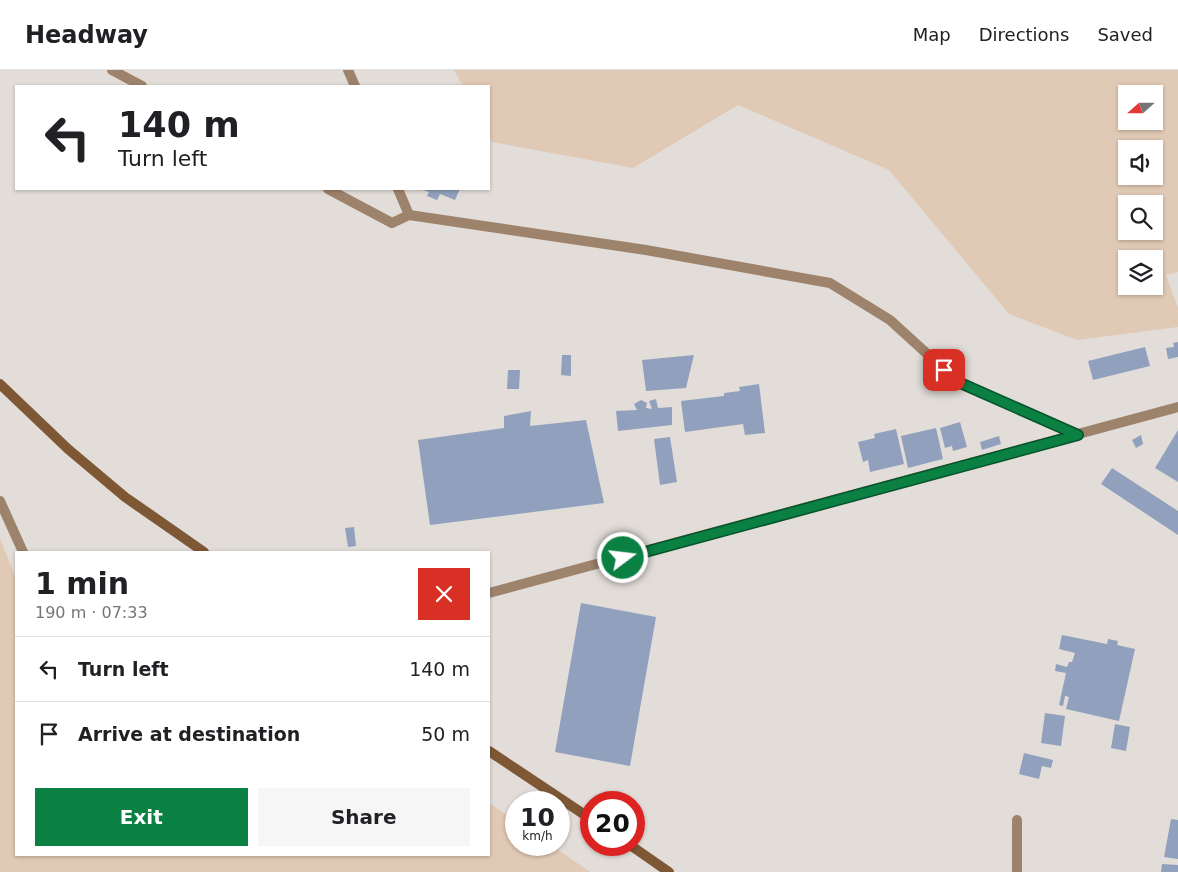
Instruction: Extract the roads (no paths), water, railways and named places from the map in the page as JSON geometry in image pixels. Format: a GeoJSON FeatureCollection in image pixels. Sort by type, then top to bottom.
{"type":"FeatureCollection","features":[{"type":"Feature","properties":{"kind":"main road"},"geometry":{"type":"LineString","coordinates":[[0,384],[68,449],[118,491],[203,551]]}},
{"type":"Feature","properties":{"kind":"main road"},"geometry":{"type":"LineString","coordinates":[[490,752],[580,812]]}},
{"type":"Feature","properties":{"kind":"main road"},"geometry":{"type":"LineString","coordinates":[[645,855],[669,872]]}},
{"type":"Feature","properties":{"kind":"street"},"geometry":{"type":"LineString","coordinates":[[112,70],[140,85]]}},
{"type":"Feature","properties":{"kind":"street"},"geometry":{"type":"LineString","coordinates":[[348,70],[355,85]]}},
{"type":"Feature","properties":{"kind":"street"},"geometry":{"type":"LineString","coordinates":[[330,190],[392,223],[409,215],[646,250],[830,283],[890,320],[958,382],[1078,435]]}},
{"type":"Feature","properties":{"kind":"street"},"geometry":{"type":"LineString","coordinates":[[398,190],[409,215]]}},
{"type":"Feature","properties":{"kind":"street"},"geometry":{"type":"LineString","coordinates":[[490,593],[1078,435],[1178,406]]}},
{"type":"Feature","properties":{"kind":"street"},"geometry":{"type":"LineString","coordinates":[[0,501],[23,551]]}},
{"type":"Feature","properties":{"kind":"street"},"geometry":{"type":"LineString","coordinates":[[1017,820],[1017,872]]}}]}
